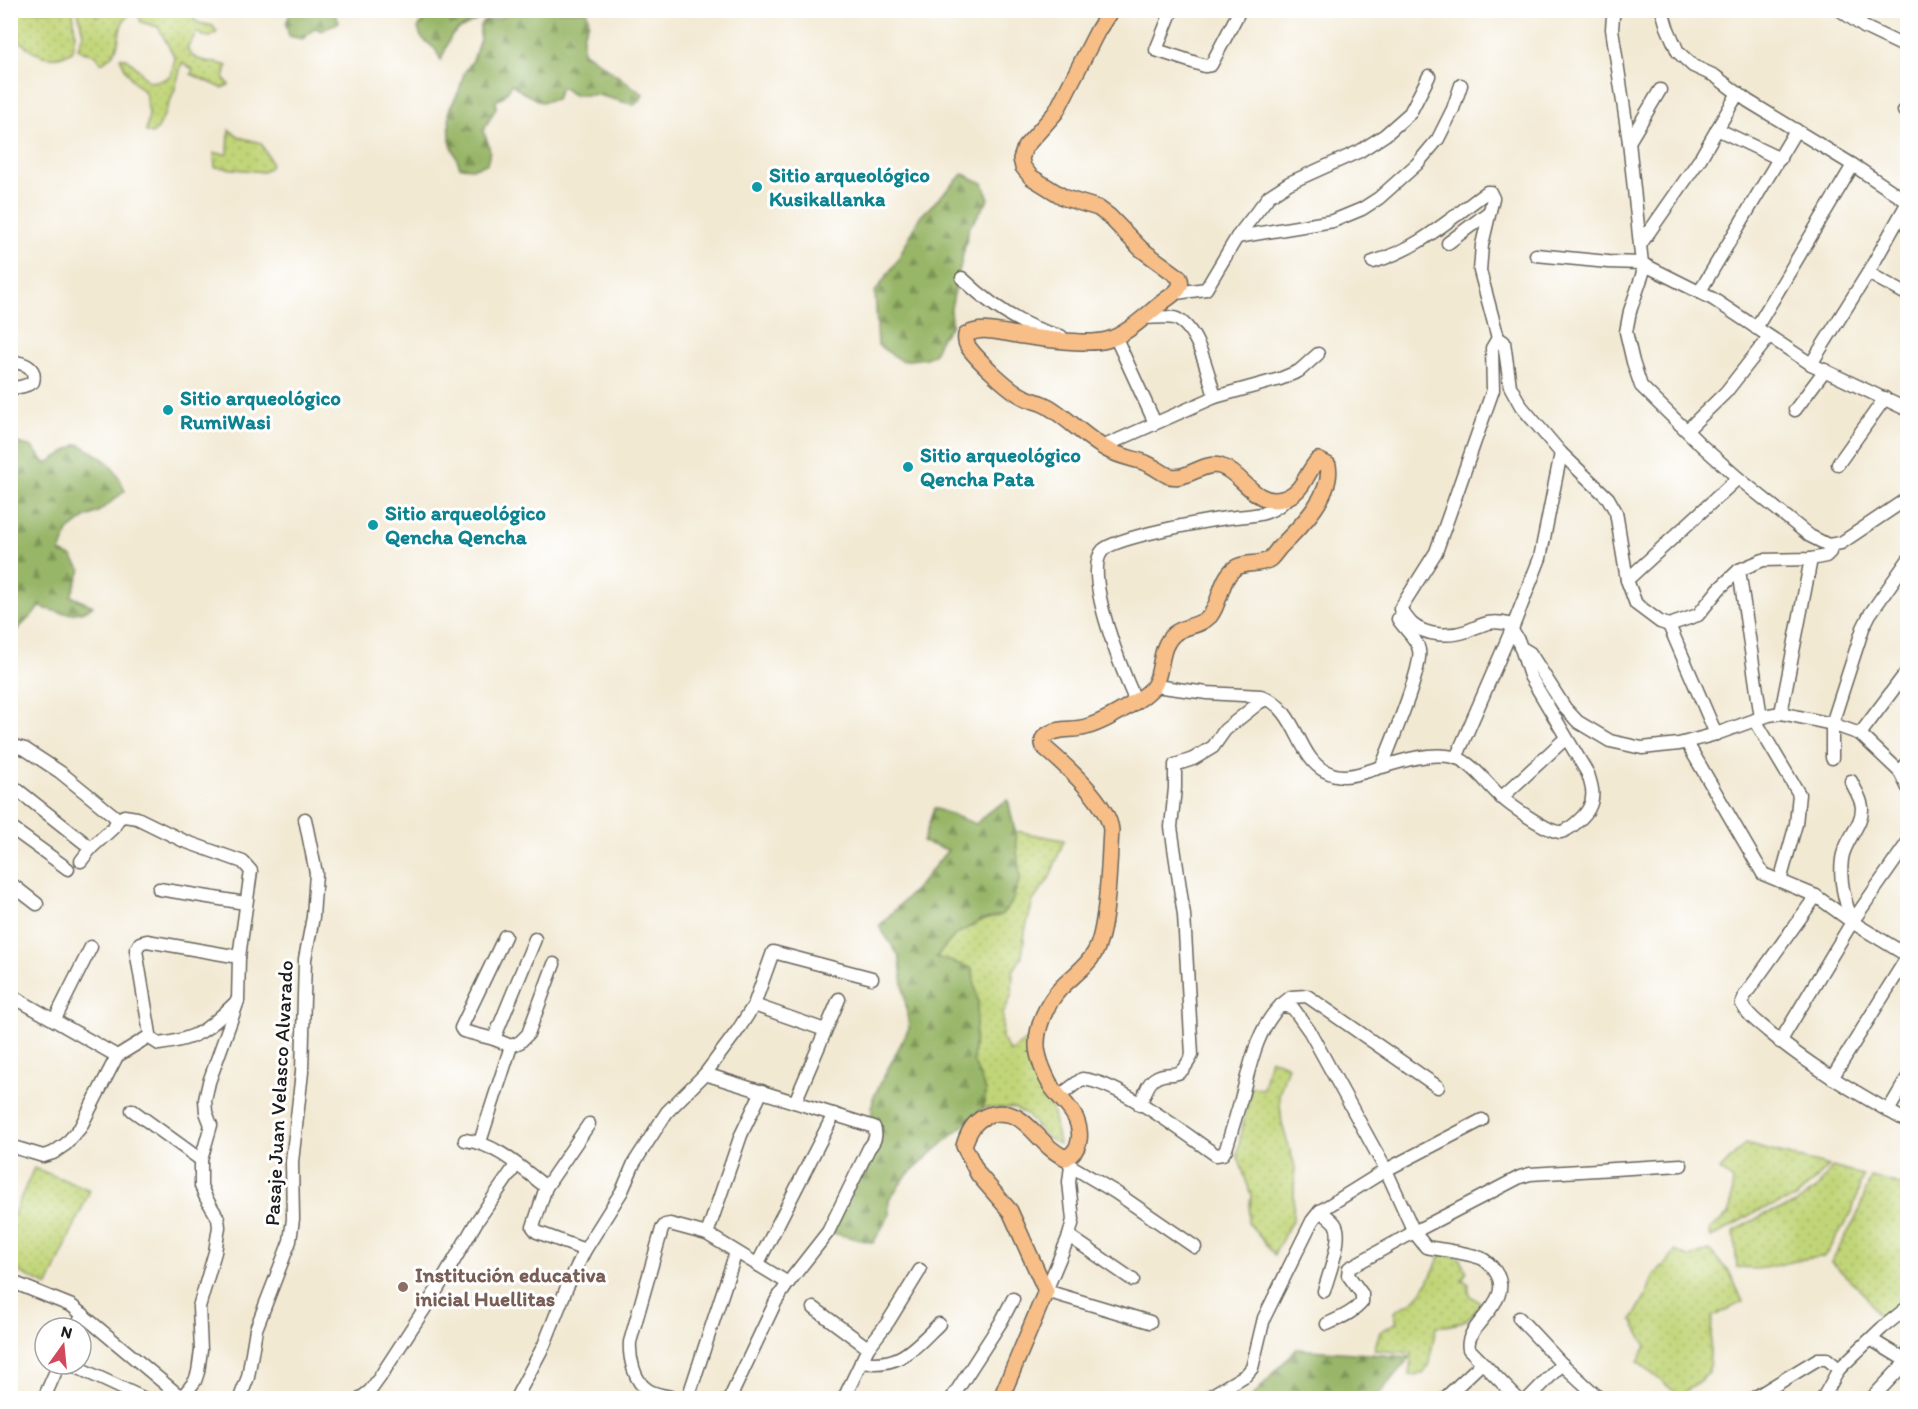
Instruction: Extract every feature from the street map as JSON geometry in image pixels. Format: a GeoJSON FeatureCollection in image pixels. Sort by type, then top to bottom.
{"type":"FeatureCollection","features":[{"type":"Feature","properties":{"kind":"main road"},"geometry":{"type":"LineString","coordinates":[[1001,1398],[1045,1295],[1010,1211],[978,1174],[964,1146],[968,1133],[984,1116],[1008,1113],[1020,1117],[1056,1154],[1068,1162],[1078,1148],[1079,1136],[1076,1119],[1050,1084],[1037,1048],[1045,1013],[1058,991],[1090,960],[1102,933],[1111,830],[1104,809],[1070,771],[1044,747],[1042,742],[1044,736],[1056,730],[1087,727],[1106,719],[1136,702],[1155,686],[1164,648],[1169,639],[1175,633],[1197,626],[1208,617],[1217,606],[1229,575],[1236,568],[1262,563],[1270,558],[1305,521],[1324,490],[1329,472],[1328,465],[1318,460],[1311,467],[1298,491],[1280,500],[1261,497],[1220,466],[1209,465],[1177,477],[1167,475],[1158,468],[1118,455],[1102,447],[1050,408],[1023,397],[969,348],[965,339],[966,335],[983,330],[1085,341],[1109,339],[1145,318],[1180,286],[1179,277],[1141,249],[1109,216],[1098,208],[1065,198],[1045,187],[1031,177],[1023,167],[1021,159],[1024,147],[1056,112],[1098,30],[1111,10]]}},
{"type":"Feature","properties":{"kind":"street"},"geometry":{"type":"LineString","coordinates":[[1172,10],[1156,50],[1205,66],[1211,65],[1240,10]]}},
{"type":"Feature","properties":{"kind":"street"},"geometry":{"type":"LineString","coordinates":[[1616,10],[1612,29],[1629,142],[1643,273],[1630,311],[1626,332],[1641,386],[1738,478],[1810,536],[1828,544],[1841,543],[1908,498]]}},
{"type":"Feature","properties":{"kind":"street"},"geometry":{"type":"LineString","coordinates":[[1662,10],[1678,52],[1693,66],[1715,76],[1908,202],[1868,273],[1811,364]]}},
{"type":"Feature","properties":{"kind":"street"},"geometry":{"type":"LineString","coordinates":[[1845,12],[1864,27],[1908,48]]}},
{"type":"Feature","properties":{"kind":"street"},"geometry":{"type":"LineString","coordinates":[[1176,292],[1206,289],[1238,237],[1269,196],[1289,183],[1360,151],[1385,135],[1410,113],[1429,76]]}},
{"type":"Feature","properties":{"kind":"street"},"geometry":{"type":"LineString","coordinates":[[1238,237],[1333,221],[1362,209],[1379,198],[1417,164],[1438,139],[1453,109],[1461,85]]}},
{"type":"Feature","properties":{"kind":"street"},"geometry":{"type":"LineString","coordinates":[[1629,142],[1660,90]]}},
{"type":"Feature","properties":{"kind":"street"},"geometry":{"type":"LineString","coordinates":[[1640,245],[1700,159],[1738,93]]}},
{"type":"Feature","properties":{"kind":"street"},"geometry":{"type":"LineString","coordinates":[[1717,129],[1780,159]]}},
{"type":"Feature","properties":{"kind":"street"},"geometry":{"type":"LineString","coordinates":[[1700,291],[1796,130]]}},
{"type":"Feature","properties":{"kind":"street"},"geometry":{"type":"LineString","coordinates":[[1756,328],[1853,165]]}},
{"type":"Feature","properties":{"kind":"street"},"geometry":{"type":"LineString","coordinates":[[1373,262],[1396,255],[1431,236],[1490,192],[1493,198],[1480,271],[1498,338],[1504,342],[1510,386],[1521,406],[1561,453],[1608,498],[1616,512],[1627,580],[1636,604],[1660,622],[1669,625],[1698,615],[1719,589],[1739,570],[1763,560],[1811,559],[1826,556],[1831,548],[1828,544]]}},
{"type":"Feature","properties":{"kind":"street"},"geometry":{"type":"LineString","coordinates":[[1448,243],[1489,212]]}},
{"type":"Feature","properties":{"kind":"street"},"geometry":{"type":"LineString","coordinates":[[1536,255],[1641,263],[1700,291],[1811,364],[1908,410]]}},
{"type":"Feature","properties":{"kind":"street"},"geometry":{"type":"LineString","coordinates":[[1868,273],[1908,295]]}},
{"type":"Feature","properties":{"kind":"street"},"geometry":{"type":"LineString","coordinates":[[962,278],[973,289],[1022,322],[1054,334],[1085,341]]}},
{"type":"Feature","properties":{"kind":"street"},"geometry":{"type":"LineString","coordinates":[[1145,318],[1171,317],[1188,327],[1196,340],[1215,397]]}},
{"type":"Feature","properties":{"kind":"street"},"geometry":{"type":"LineString","coordinates":[[1115,336],[1155,423]]}},
{"type":"Feature","properties":{"kind":"street"},"geometry":{"type":"LineString","coordinates":[[1687,430],[1726,392],[1769,337]]}},
{"type":"Feature","properties":{"kind":"street"},"geometry":{"type":"LineString","coordinates":[[1382,766],[1415,679],[1420,652],[1417,644],[1397,617],[1436,552],[1493,390],[1492,348],[1498,338]]}},
{"type":"Feature","properties":{"kind":"street"},"geometry":{"type":"LineString","coordinates":[[1102,447],[1215,397],[1280,379],[1299,371],[1318,354]]}},
{"type":"Feature","properties":{"kind":"street"},"geometry":{"type":"LineString","coordinates":[[10,360],[26,363],[34,371],[35,377],[30,384],[20,388],[10,388]]}},
{"type":"Feature","properties":{"kind":"street"},"geometry":{"type":"LineString","coordinates":[[1795,410],[1825,370]]}},
{"type":"Feature","properties":{"kind":"street"},"geometry":{"type":"LineString","coordinates":[[1838,464],[1886,398]]}},
{"type":"Feature","properties":{"kind":"street"},"geometry":{"type":"LineString","coordinates":[[1456,758],[1540,558],[1561,453]]}},
{"type":"Feature","properties":{"kind":"street"},"geometry":{"type":"LineString","coordinates":[[1627,580],[1738,478]]}},
{"type":"Feature","properties":{"kind":"street"},"geometry":{"type":"LineString","coordinates":[[1136,702],[1102,611],[1096,578],[1097,561],[1103,550],[1112,544],[1140,536],[1220,519],[1269,513],[1289,496]]}},
{"type":"Feature","properties":{"kind":"street"},"geometry":{"type":"LineString","coordinates":[[1781,713],[1811,559]]}},
{"type":"Feature","properties":{"kind":"street"},"geometry":{"type":"LineString","coordinates":[[1832,758],[1832,724],[1863,628],[1870,614],[1908,560]]}},
{"type":"Feature","properties":{"kind":"street"},"geometry":{"type":"LineString","coordinates":[[1739,570],[1758,719],[1798,794],[1796,824],[1780,881]]}},
{"type":"Feature","properties":{"kind":"street"},"geometry":{"type":"LineString","coordinates":[[1155,686],[1207,693],[1261,696],[1276,705],[1293,725],[1311,760],[1324,771],[1338,776],[1353,777],[1382,766],[1436,755],[1456,758],[1472,768],[1501,798],[1549,829],[1561,832],[1569,828],[1587,812],[1593,800],[1593,790],[1588,774],[1530,676],[1512,629],[1508,624],[1498,621],[1487,622],[1465,632],[1447,635],[1433,633],[1422,630],[1411,623],[1400,609]]}},
{"type":"Feature","properties":{"kind":"street"},"geometry":{"type":"LineString","coordinates":[[1669,625],[1716,734]]}},
{"type":"Feature","properties":{"kind":"street"},"geometry":{"type":"LineString","coordinates":[[1520,647],[1530,654],[1565,708],[1578,722],[1611,741],[1655,748],[1687,743],[1781,713],[1832,724],[1860,734],[1904,767],[1908,788]]}},
{"type":"Feature","properties":{"kind":"street"},"geometry":{"type":"LineString","coordinates":[[1860,734],[1908,670]]}},
{"type":"Feature","properties":{"kind":"street"},"geometry":{"type":"LineString","coordinates":[[1140,1105],[1150,1083],[1155,1078],[1177,1074],[1186,1067],[1192,1055],[1184,915],[1171,827],[1175,765],[1193,759],[1213,747],[1225,730],[1267,699]]}},
{"type":"Feature","properties":{"kind":"street"},"geometry":{"type":"LineString","coordinates":[[1501,798],[1566,738]]}},
{"type":"Feature","properties":{"kind":"street"},"geometry":{"type":"LineString","coordinates":[[1687,743],[1763,874],[1816,896],[1852,922],[1908,956],[1832,1078]]}},
{"type":"Feature","properties":{"kind":"street"},"geometry":{"type":"LineString","coordinates":[[10,745],[25,749],[60,772],[118,819]]}},
{"type":"Feature","properties":{"kind":"street"},"geometry":{"type":"LineString","coordinates":[[1851,781],[1862,807],[1860,818],[1846,843],[1842,858],[1842,891],[1852,922]]}},
{"type":"Feature","properties":{"kind":"street"},"geometry":{"type":"LineString","coordinates":[[10,784],[91,848]]}},
{"type":"Feature","properties":{"kind":"street"},"geometry":{"type":"LineString","coordinates":[[10,1281],[72,1306],[179,1396],[195,1381],[201,1350],[199,1307],[215,1252],[219,1227],[218,1218],[201,1186],[201,1160],[211,1125],[205,1106],[207,1090],[238,1000],[239,957],[250,870],[243,862],[184,841],[137,818],[124,816],[118,819],[114,827],[91,848],[81,861]]}},
{"type":"Feature","properties":{"kind":"street","name":"Pasaje Juan Velasco Alvarado"},"geometry":{"type":"LineString","coordinates":[[240,1398],[250,1366],[256,1329],[290,1240],[292,1227],[292,1162],[302,1072],[305,959],[313,917],[316,873],[305,819]]}},
{"type":"Feature","properties":{"kind":"street"},"geometry":{"type":"LineString","coordinates":[[10,827],[68,869]]}},
{"type":"Feature","properties":{"kind":"street"},"geometry":{"type":"LineString","coordinates":[[1780,1042],[1852,922],[1908,842]]}},
{"type":"Feature","properties":{"kind":"street"},"geometry":{"type":"LineString","coordinates":[[10,883],[37,904]]}},
{"type":"Feature","properties":{"kind":"street"},"geometry":{"type":"LineString","coordinates":[[159,889],[245,903]]}},
{"type":"Feature","properties":{"kind":"street"},"geometry":{"type":"LineString","coordinates":[[1816,896],[1745,995],[1742,1004],[1747,1013],[1780,1042],[1832,1078],[1908,1122]]}},
{"type":"Feature","properties":{"kind":"street"},"geometry":{"type":"LineString","coordinates":[[505,936],[461,1028],[463,1032],[512,1046]]}},
{"type":"Feature","properties":{"kind":"street"},"geometry":{"type":"LineString","coordinates":[[494,1039],[535,939]]}},
{"type":"Feature","properties":{"kind":"street"},"geometry":{"type":"LineString","coordinates":[[10,1146],[44,1156],[53,1154],[66,1144],[80,1128],[117,1056],[150,1034],[136,950],[140,943],[147,940],[239,957]]}},
{"type":"Feature","properties":{"kind":"street"},"geometry":{"type":"LineString","coordinates":[[55,1019],[91,947]]}},
{"type":"Feature","properties":{"kind":"street"},"geometry":{"type":"LineString","coordinates":[[516,1398],[544,1345],[567,1287],[585,1250],[622,1191],[634,1163],[667,1112],[705,1074],[754,1005],[773,952],[872,978]]}},
{"type":"Feature","properties":{"kind":"street"},"geometry":{"type":"LineString","coordinates":[[480,1142],[512,1046],[528,1034],[554,964]]}},
{"type":"Feature","properties":{"kind":"street"},"geometry":{"type":"LineString","coordinates":[[10,994],[117,1056]]}},
{"type":"Feature","properties":{"kind":"street"},"geometry":{"type":"LineString","coordinates":[[1058,1096],[1082,1079],[1099,1082],[1140,1105],[1216,1155],[1223,1154],[1248,1067],[1270,1015],[1291,997],[1307,996],[1438,1088]]}},
{"type":"Feature","properties":{"kind":"street"},"geometry":{"type":"LineString","coordinates":[[795,1102],[839,999]]}},
{"type":"Feature","properties":{"kind":"street"},"geometry":{"type":"LineString","coordinates":[[148,1037],[159,1044],[207,1031],[238,1000]]}},
{"type":"Feature","properties":{"kind":"street"},"geometry":{"type":"LineString","coordinates":[[754,1005],[825,1030]]}},
{"type":"Feature","properties":{"kind":"street"},"geometry":{"type":"LineString","coordinates":[[1281,1005],[1293,1008],[1310,1032],[1386,1170],[1414,1232],[1426,1247],[1481,1258],[1490,1264],[1499,1277],[1499,1290],[1495,1305],[1467,1342],[1469,1349],[1516,1398]]}},
{"type":"Feature","properties":{"kind":"street"},"geometry":{"type":"LineString","coordinates":[[705,1074],[834,1114],[874,1128],[876,1133],[875,1141],[869,1148],[828,1232],[776,1301],[730,1398]]}},
{"type":"Feature","properties":{"kind":"street"},"geometry":{"type":"LineString","coordinates":[[1888,1111],[1908,1077]]}},
{"type":"Feature","properties":{"kind":"street"},"geometry":{"type":"LineString","coordinates":[[707,1234],[737,1145],[762,1091]]}},
{"type":"Feature","properties":{"kind":"street"},"geometry":{"type":"LineString","coordinates":[[132,1110],[201,1160]]}},
{"type":"Feature","properties":{"kind":"street"},"geometry":{"type":"LineString","coordinates":[[757,1265],[834,1114]]}},
{"type":"Feature","properties":{"kind":"street"},"geometry":{"type":"LineString","coordinates":[[1207,1398],[1246,1375],[1252,1368],[1264,1318],[1312,1221],[1320,1211],[1386,1170],[1482,1120]]}},
{"type":"Feature","properties":{"kind":"street"},"geometry":{"type":"LineString","coordinates":[[585,1250],[537,1232],[533,1227],[546,1186],[589,1124]]}},
{"type":"Feature","properties":{"kind":"street"},"geometry":{"type":"LineString","coordinates":[[465,1140],[480,1142],[493,1148],[546,1186]]}},
{"type":"Feature","properties":{"kind":"street"},"geometry":{"type":"LineString","coordinates":[[1068,1162],[1073,1220],[1069,1236],[1045,1295],[1150,1323]]}},
{"type":"Feature","properties":{"kind":"street"},"geometry":{"type":"LineString","coordinates":[[1068,1162],[1195,1247]]}},
{"type":"Feature","properties":{"kind":"street"},"geometry":{"type":"LineString","coordinates":[[361,1398],[370,1391],[380,1377],[438,1288],[477,1221],[516,1165]]}},
{"type":"Feature","properties":{"kind":"street"},"geometry":{"type":"LineString","coordinates":[[1327,1324],[1351,1312],[1362,1302],[1362,1294],[1347,1275],[1349,1268],[1520,1177],[1530,1174],[1681,1165]]}},
{"type":"Feature","properties":{"kind":"street"},"geometry":{"type":"LineString","coordinates":[[1320,1211],[1334,1223],[1338,1233],[1324,1291]]}},
{"type":"Feature","properties":{"kind":"street"},"geometry":{"type":"LineString","coordinates":[[676,1398],[650,1391],[641,1385],[629,1355],[630,1342],[662,1228],[670,1224],[707,1234],[788,1283]]}},
{"type":"Feature","properties":{"kind":"street"},"geometry":{"type":"LineString","coordinates":[[1069,1236],[1133,1280]]}},
{"type":"Feature","properties":{"kind":"street"},"geometry":{"type":"LineString","coordinates":[[688,1398],[736,1252]]}},
{"type":"Feature","properties":{"kind":"street"},"geometry":{"type":"LineString","coordinates":[[844,1398],[868,1348],[888,1322],[920,1270]]}},
{"type":"Feature","properties":{"kind":"street"},"geometry":{"type":"LineString","coordinates":[[952,1398],[1001,1322],[1013,1299]]}},
{"type":"Feature","properties":{"kind":"street"},"geometry":{"type":"LineString","coordinates":[[1823,1398],[1839,1369],[1908,1307]]}},
{"type":"Feature","properties":{"kind":"street"},"geometry":{"type":"LineString","coordinates":[[814,1308],[868,1348]]}},
{"type":"Feature","properties":{"kind":"street"},"geometry":{"type":"LineString","coordinates":[[1519,1318],[1562,1364],[1599,1398]]}},
{"type":"Feature","properties":{"kind":"street"},"geometry":{"type":"LineString","coordinates":[[861,1362],[877,1365],[895,1361],[911,1351],[939,1324]]}},
{"type":"Feature","properties":{"kind":"street"},"geometry":{"type":"LineString","coordinates":[[1872,1340],[1907,1361],[1872,1398]]}},
{"type":"Feature","properties":{"kind":"street"},"geometry":{"type":"LineString","coordinates":[[1754,1398],[1818,1359],[1827,1359],[1839,1369]]}},
{"type":"Feature","properties":{"kind":"street"},"geometry":{"type":"LineString","coordinates":[[1445,1398],[1482,1363]]}},
{"type":"Feature","properties":{"kind":"street"},"geometry":{"type":"LineString","coordinates":[[1529,1398],[1562,1364]]}},
{"type":"Feature","properties":{"kind":"street"},"geometry":{"type":"LineString","coordinates":[[93,1375],[144,1398]]}},
{"type":"Feature","properties":{"kind":"street"},"geometry":{"type":"LineString","coordinates":[[44,1398],[54,1376]]}},
{"type":"Feature","properties":{"kind":"green space"},"geometry":{"type":"Polygon","coordinates":[[[291,10],[333,11],[339,22],[322,31],[315,28],[303,39],[289,36],[286,24],[291,10]]]}},
{"type":"Feature","properties":{"kind":"green space"},"geometry":{"type":"Polygon","coordinates":[[[516,10],[587,11],[589,22],[583,35],[583,51],[643,94],[640,101],[634,105],[598,95],[574,95],[561,87],[556,99],[541,102],[512,84],[504,96],[496,101],[496,108],[483,131],[489,147],[487,164],[474,168],[460,167],[450,141],[449,110],[459,91],[464,73],[473,60],[480,39],[480,26],[484,21],[500,18],[516,10]]]}},
{"type":"Feature","properties":{"kind":"green space"},"geometry":{"type":"Polygon","coordinates":[[[10,11],[73,11],[75,33],[72,51],[63,56],[46,57],[31,50],[11,32],[10,11]]]}},
{"type":"Feature","properties":{"kind":"green space"},"geometry":{"type":"Polygon","coordinates":[[[78,11],[92,11],[97,17],[108,11],[195,11],[194,20],[213,26],[217,32],[211,37],[197,32],[187,48],[194,57],[227,66],[224,78],[229,85],[222,88],[191,74],[193,69],[182,63],[174,92],[158,129],[152,134],[146,132],[149,113],[145,92],[130,77],[120,57],[132,63],[149,82],[163,80],[171,75],[175,58],[158,27],[141,22],[138,14],[130,14],[121,26],[115,51],[101,63],[96,55],[83,52],[78,48],[83,34],[78,11]]]}},
{"type":"Feature","properties":{"kind":"green space"},"geometry":{"type":"Polygon","coordinates":[[[429,11],[455,11],[470,14],[479,11],[509,11],[500,15],[483,17],[458,30],[451,36],[441,60],[435,49],[421,37],[418,28],[429,11]]]}},
{"type":"Feature","properties":{"kind":"green space"},"geometry":{"type":"Polygon","coordinates":[[[229,130],[242,138],[261,143],[271,162],[270,167],[263,172],[215,167],[214,153],[228,154],[229,130]]]}},
{"type":"Feature","properties":{"kind":"green space"},"geometry":{"type":"Polygon","coordinates":[[[963,174],[983,183],[989,199],[969,228],[950,312],[952,325],[941,338],[934,354],[926,358],[901,361],[878,345],[875,292],[897,261],[919,218],[963,174]]]}},
{"type":"Feature","properties":{"kind":"green space"},"geometry":{"type":"Polygon","coordinates":[[[11,441],[32,447],[46,464],[78,444],[112,467],[125,491],[68,531],[60,552],[72,557],[81,570],[71,596],[93,606],[74,613],[40,607],[11,636],[11,441]]]}},
{"type":"Feature","properties":{"kind":"green space"},"geometry":{"type":"Polygon","coordinates":[[[1008,800],[1015,831],[1020,879],[1011,904],[1001,915],[980,921],[955,935],[936,957],[972,968],[978,1002],[973,1060],[986,1091],[983,1108],[907,1175],[889,1199],[889,1216],[873,1243],[828,1232],[869,1148],[873,1098],[909,1028],[899,956],[879,926],[920,884],[948,850],[923,842],[934,808],[976,824],[988,812],[1008,800]]]}},
{"type":"Feature","properties":{"kind":"green space"},"geometry":{"type":"Polygon","coordinates":[[[1015,831],[1064,840],[1050,877],[1033,901],[1025,931],[1022,957],[1013,971],[1012,994],[1003,1014],[1002,1039],[1010,1052],[1035,1034],[1033,1061],[1050,1098],[1059,1144],[1047,1138],[1026,1115],[1015,1108],[983,1108],[986,1091],[972,1060],[978,1002],[936,957],[955,935],[980,921],[1001,915],[1020,879],[1015,831]]]}},
{"type":"Feature","properties":{"kind":"green space"},"geometry":{"type":"Polygon","coordinates":[[[1270,1058],[1288,1066],[1279,1094],[1282,1124],[1295,1167],[1293,1218],[1274,1255],[1248,1222],[1251,1195],[1237,1154],[1251,1087],[1263,1089],[1270,1058]]]}},
{"type":"Feature","properties":{"kind":"green space"},"geometry":{"type":"Polygon","coordinates":[[[1745,1144],[1829,1166],[1797,1197],[1755,1212],[1711,1238],[1709,1230],[1730,1213],[1733,1180],[1720,1170],[1745,1144]]]}},
{"type":"Feature","properties":{"kind":"green space"},"geometry":{"type":"Polygon","coordinates":[[[1832,1167],[1863,1175],[1852,1212],[1824,1257],[1802,1259],[1759,1269],[1737,1267],[1734,1231],[1765,1214],[1794,1205],[1818,1187],[1832,1167]]]}},
{"type":"Feature","properties":{"kind":"green space"},"geometry":{"type":"Polygon","coordinates":[[[34,1168],[90,1190],[48,1286],[11,1268],[11,1220],[34,1168]]]}},
{"type":"Feature","properties":{"kind":"green space"},"geometry":{"type":"Polygon","coordinates":[[[1871,1177],[1907,1187],[1907,1304],[1881,1322],[1865,1294],[1831,1262],[1856,1218],[1871,1177]]]}},
{"type":"Feature","properties":{"kind":"green space"},"geometry":{"type":"Polygon","coordinates":[[[1709,1250],[1730,1273],[1743,1302],[1712,1317],[1709,1373],[1680,1396],[1638,1362],[1646,1346],[1632,1320],[1654,1275],[1675,1251],[1690,1258],[1709,1250]]]}},
{"type":"Feature","properties":{"kind":"green space"},"geometry":{"type":"Polygon","coordinates":[[[1445,1253],[1460,1258],[1467,1272],[1462,1279],[1469,1284],[1471,1296],[1481,1303],[1472,1315],[1462,1322],[1436,1327],[1428,1367],[1423,1374],[1409,1375],[1412,1353],[1374,1350],[1380,1332],[1397,1322],[1394,1312],[1411,1302],[1421,1292],[1440,1256],[1445,1253]]]}},
{"type":"Feature","properties":{"kind":"green space"},"geometry":{"type":"Polygon","coordinates":[[[1296,1349],[1410,1357],[1376,1398],[1251,1398],[1296,1349]]]}},
{"type":"Feature","properties":{"kind":"place","name":"Sitio arqueológico Kusikallanka"},"geometry":{"type":"Point","coordinates":[757,187]}},
{"type":"Feature","properties":{"kind":"place","name":"Sitio arqueológico RumiWasi"},"geometry":{"type":"Point","coordinates":[168,410]}},
{"type":"Feature","properties":{"kind":"place","name":"Sitio arqueológico Qencha Pata"},"geometry":{"type":"Point","coordinates":[908,467]}},
{"type":"Feature","properties":{"kind":"place","name":"Sitio arqueológico Qencha Qencha"},"geometry":{"type":"Point","coordinates":[373,525]}},
{"type":"Feature","properties":{"kind":"place","name":"Institución educativa inicial Huellitas"},"geometry":{"type":"Point","coordinates":[403,1287]}}]}
